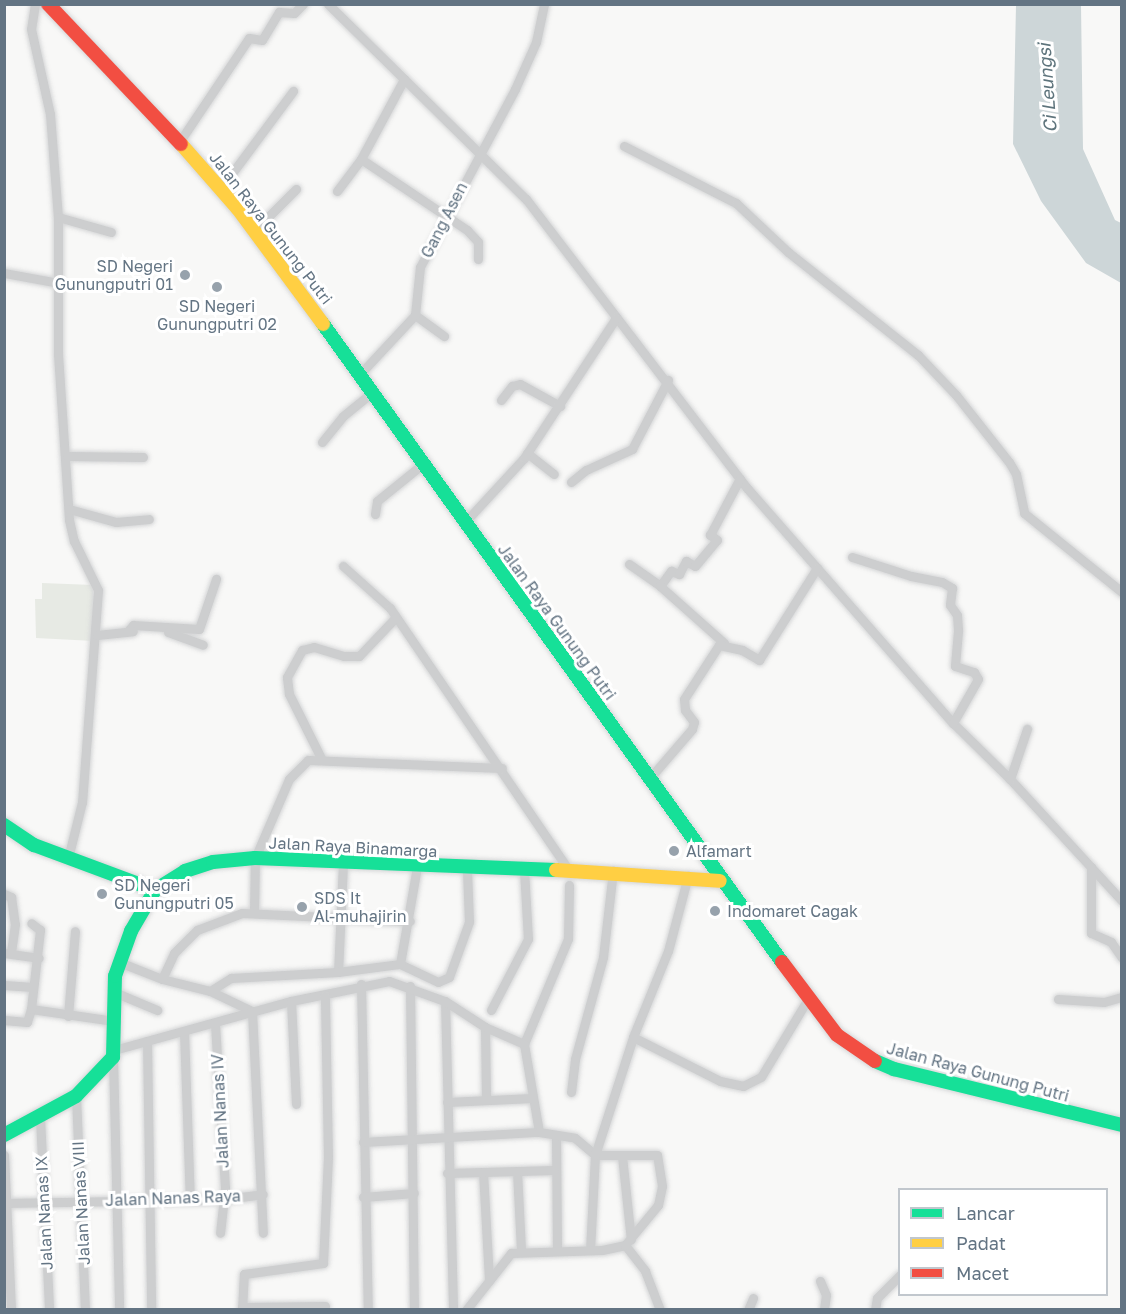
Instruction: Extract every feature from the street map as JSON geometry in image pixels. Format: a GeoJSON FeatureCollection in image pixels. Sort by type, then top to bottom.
{"type":"FeatureCollection","features":[{"type":"Feature","properties":{"kind":"main road","name":"Jalan Raya Gunung Putri"},"geometry":{"type":"LineString","coordinates":[[48,4],[180,141],[255,230],[424,463],[720,881],[843,1040],[875,1062],[1122,1125]]}},
{"type":"Feature","properties":{"kind":"main road"},"geometry":{"type":"LineString","coordinates":[[4,825],[34,844],[155,890],[140,912],[119,962],[114,992],[113,1053],[102,1072],[76,1096],[4,1135]]}},
{"type":"Feature","properties":{"kind":"main road","name":"Jalan Raya Binamarga"},"geometry":{"type":"LineString","coordinates":[[155,890],[200,865],[255,858],[467,869],[613,871],[688,876],[720,881]]}},
{"type":"Feature","properties":{"kind":"street"},"geometry":{"type":"LineString","coordinates":[[35,4],[31,29],[50,114],[58,217],[58,354],[69,509],[74,541],[98,590],[97,635],[82,802],[68,858]]}},
{"type":"Feature","properties":{"kind":"street"},"geometry":{"type":"LineString","coordinates":[[180,141],[249,38],[262,40],[279,12],[293,14],[303,4]]}},
{"type":"Feature","properties":{"kind":"street"},"geometry":{"type":"LineString","coordinates":[[328,4],[478,155],[526,199],[616,318],[668,380],[740,478],[953,723],[1010,779],[1122,901]]}},
{"type":"Feature","properties":{"kind":"street","name":"Gang Asen"},"geometry":{"type":"LineString","coordinates":[[414,315],[420,267],[536,42],[544,4]]}},
{"type":"Feature","properties":{"kind":"street"},"geometry":{"type":"LineString","coordinates":[[337,191],[361,159],[404,78]]}},
{"type":"Feature","properties":{"kind":"street"},"geometry":{"type":"LineString","coordinates":[[221,188],[293,91]]}},
{"type":"Feature","properties":{"kind":"street"},"geometry":{"type":"LineString","coordinates":[[624,146],[736,203],[788,252],[918,355],[956,395],[1009,462],[1024,513],[1122,592]]}},
{"type":"Feature","properties":{"kind":"street"},"geometry":{"type":"LineString","coordinates":[[361,159],[476,240],[478,259]]}},
{"type":"Feature","properties":{"kind":"street"},"geometry":{"type":"LineString","coordinates":[[255,230],[296,189]]}},
{"type":"Feature","properties":{"kind":"street"},"geometry":{"type":"LineString","coordinates":[[58,217],[111,232]]}},
{"type":"Feature","properties":{"kind":"street"},"geometry":{"type":"LineString","coordinates":[[4,273],[59,283]]}},
{"type":"Feature","properties":{"kind":"street"},"geometry":{"type":"LineString","coordinates":[[360,374],[414,315],[444,336]]}},
{"type":"Feature","properties":{"kind":"street"},"geometry":{"type":"LineString","coordinates":[[465,522],[527,453],[616,318]]}},
{"type":"Feature","properties":{"kind":"street"},"geometry":{"type":"LineString","coordinates":[[571,482],[586,470],[632,449],[668,380]]}},
{"type":"Feature","properties":{"kind":"street"},"geometry":{"type":"LineString","coordinates":[[501,400],[512,386],[520,384],[560,406]]}},
{"type":"Feature","properties":{"kind":"street"},"geometry":{"type":"LineString","coordinates":[[322,442],[343,416],[373,392]]}},
{"type":"Feature","properties":{"kind":"street"},"geometry":{"type":"LineString","coordinates":[[527,453],[554,474]]}},
{"type":"Feature","properties":{"kind":"street"},"geometry":{"type":"LineString","coordinates":[[67,456],[143,457]]}},
{"type":"Feature","properties":{"kind":"street"},"geometry":{"type":"LineString","coordinates":[[375,514],[377,501],[424,463]]}},
{"type":"Feature","properties":{"kind":"street"},"geometry":{"type":"LineString","coordinates":[[660,586],[671,571],[679,574],[686,561],[695,566],[704,559],[717,540],[710,535],[712,530],[724,514],[740,478]]}},
{"type":"Feature","properties":{"kind":"street"},"geometry":{"type":"LineString","coordinates":[[69,509],[116,522],[149,519]]}},
{"type":"Feature","properties":{"kind":"street"},"geometry":{"type":"LineString","coordinates":[[852,557],[911,576],[942,582],[952,588],[950,605],[957,615],[958,631],[955,666],[974,672],[978,679],[953,723]]}},
{"type":"Feature","properties":{"kind":"street"},"geometry":{"type":"LineString","coordinates":[[629,564],[660,586],[724,643],[759,660],[817,568]]}},
{"type":"Feature","properties":{"kind":"street"},"geometry":{"type":"LineString","coordinates":[[343,566],[384,600],[502,768],[569,870]]}},
{"type":"Feature","properties":{"kind":"street"},"geometry":{"type":"LineString","coordinates":[[128,631],[133,625],[199,629],[216,579]]}},
{"type":"Feature","properties":{"kind":"street"},"geometry":{"type":"LineString","coordinates":[[321,758],[289,694],[287,677],[302,650],[314,647],[344,656],[359,656],[395,618]]}},
{"type":"Feature","properties":{"kind":"street"},"geometry":{"type":"LineString","coordinates":[[97,635],[128,631],[175,633],[203,645]]}},
{"type":"Feature","properties":{"kind":"street"},"geometry":{"type":"LineString","coordinates":[[649,779],[692,729],[694,722],[685,710],[684,699],[719,645],[724,643]]}},
{"type":"Feature","properties":{"kind":"street"},"geometry":{"type":"LineString","coordinates":[[1010,779],[1027,729]]}},
{"type":"Feature","properties":{"kind":"street"},"geometry":{"type":"LineString","coordinates":[[254,913],[255,858],[297,767],[321,758],[502,768]]}},
{"type":"Feature","properties":{"kind":"street"},"geometry":{"type":"LineString","coordinates":[[338,972],[343,863]]}},
{"type":"Feature","properties":{"kind":"street"},"geometry":{"type":"LineString","coordinates":[[400,964],[410,921],[417,867]]}},
{"type":"Feature","properties":{"kind":"street"},"geometry":{"type":"LineString","coordinates":[[1091,867],[1092,935],[1111,942],[1122,958]]}},
{"type":"Feature","properties":{"kind":"street"},"geometry":{"type":"LineString","coordinates":[[210,991],[231,978],[338,972],[400,964],[438,982],[448,977],[469,922],[467,869]]}},
{"type":"Feature","properties":{"kind":"street"},"geometry":{"type":"LineString","coordinates":[[491,1010],[528,939],[524,869]]}},
{"type":"Feature","properties":{"kind":"street"},"geometry":{"type":"LineString","coordinates":[[571,1092],[574,1059],[603,957],[613,871]]}},
{"type":"Feature","properties":{"kind":"street"},"geometry":{"type":"LineString","coordinates":[[590,1250],[595,1155],[633,1037],[668,951],[688,876]]}},
{"type":"Feature","properties":{"kind":"street"},"geometry":{"type":"LineString","coordinates":[[540,1132],[524,1044],[565,947],[569,885]]}},
{"type":"Feature","properties":{"kind":"street"},"geometry":{"type":"LineString","coordinates":[[4,894],[11,897],[15,924],[8,953],[39,958]]}},
{"type":"Feature","properties":{"kind":"street"},"geometry":{"type":"LineString","coordinates":[[162,979],[174,953],[197,930],[217,920],[254,913],[410,921]]}},
{"type":"Feature","properties":{"kind":"street"},"geometry":{"type":"LineString","coordinates":[[4,922],[15,924]]}},
{"type":"Feature","properties":{"kind":"street"},"geometry":{"type":"LineString","coordinates":[[4,1020],[27,1022],[31,1009],[39,958],[40,930],[31,923]]}},
{"type":"Feature","properties":{"kind":"street"},"geometry":{"type":"LineString","coordinates":[[68,1016],[75,931]]}},
{"type":"Feature","properties":{"kind":"street"},"geometry":{"type":"LineString","coordinates":[[119,962],[162,979],[210,991],[252,1011]]}},
{"type":"Feature","properties":{"kind":"street"},"geometry":{"type":"LineString","coordinates":[[119,1310],[113,1053],[291,1000],[361,984],[389,981],[410,986],[445,1000],[485,1027],[524,1044]]}},
{"type":"Feature","properties":{"kind":"street"},"geometry":{"type":"LineString","coordinates":[[361,984],[363,1197],[368,1310]]}},
{"type":"Feature","properties":{"kind":"street"},"geometry":{"type":"LineString","coordinates":[[4,985],[33,987]]}},
{"type":"Feature","properties":{"kind":"street"},"geometry":{"type":"LineString","coordinates":[[410,986],[414,1140],[414,1310]]}},
{"type":"Feature","properties":{"kind":"street"},"geometry":{"type":"LineString","coordinates":[[114,992],[157,1010]]}},
{"type":"Feature","properties":{"kind":"street"},"geometry":{"type":"LineString","coordinates":[[325,994],[328,1157],[324,1263],[247,1273],[243,1277],[242,1308],[325,1306]]}},
{"type":"Feature","properties":{"kind":"street"},"geometry":{"type":"LineString","coordinates":[[633,1037],[720,1081],[743,1086],[762,1077],[809,997]]}},
{"type":"Feature","properties":{"kind":"street"},"geometry":{"type":"LineString","coordinates":[[1058,999],[1104,1002],[1122,997]]}},
{"type":"Feature","properties":{"kind":"street"},"geometry":{"type":"LineString","coordinates":[[291,1000],[296,1104]]}},
{"type":"Feature","properties":{"kind":"street"},"geometry":{"type":"LineString","coordinates":[[445,1000],[446,1135],[453,1310]]}},
{"type":"Feature","properties":{"kind":"street"},"geometry":{"type":"LineString","coordinates":[[31,1009],[114,1021]]}},
{"type":"Feature","properties":{"kind":"street","name":"Jalan Nanas Raya"},"geometry":{"type":"LineString","coordinates":[[6,1203],[152,1198],[224,1199],[262,1194],[252,1011]]}},
{"type":"Feature","properties":{"kind":"street","name":"Jalan Nanas IV"},"geometry":{"type":"LineString","coordinates":[[215,1024],[224,1199],[220,1233]]}},
{"type":"Feature","properties":{"kind":"street"},"geometry":{"type":"LineString","coordinates":[[485,1027],[486,1098]]}},
{"type":"Feature","properties":{"kind":"street"},"geometry":{"type":"LineString","coordinates":[[184,1030],[190,1199]]}},
{"type":"Feature","properties":{"kind":"street"},"geometry":{"type":"LineString","coordinates":[[147,1041],[152,1198],[151,1310]]}},
{"type":"Feature","properties":{"kind":"street","name":"Jalan Nanas VIII"},"geometry":{"type":"LineString","coordinates":[[76,1096],[85,1310]]}},
{"type":"Feature","properties":{"kind":"street"},"geometry":{"type":"LineString","coordinates":[[447,1102],[486,1098],[533,1098]]}},
{"type":"Feature","properties":{"kind":"street","name":"Jalan Nanas IX"},"geometry":{"type":"LineString","coordinates":[[40,1117],[49,1310]]}},
{"type":"Feature","properties":{"kind":"street"},"geometry":{"type":"LineString","coordinates":[[363,1142],[414,1140],[446,1135],[540,1132],[575,1138],[595,1155],[650,1154],[660,1160],[661,1198],[628,1242],[590,1250],[520,1251],[504,1258],[489,1282],[466,1310]]}},
{"type":"Feature","properties":{"kind":"street"},"geometry":{"type":"LineString","coordinates":[[556,1135],[554,1170],[557,1250]]}},
{"type":"Feature","properties":{"kind":"street"},"geometry":{"type":"LineString","coordinates":[[4,1155],[11,1309],[4,1309]]}},
{"type":"Feature","properties":{"kind":"street"},"geometry":{"type":"LineString","coordinates":[[622,1156],[628,1242],[645,1271],[660,1310]]}},
{"type":"Feature","properties":{"kind":"street"},"geometry":{"type":"LineString","coordinates":[[447,1173],[554,1170]]}},
{"type":"Feature","properties":{"kind":"street"},"geometry":{"type":"LineString","coordinates":[[517,1171],[520,1251]]}},
{"type":"Feature","properties":{"kind":"street"},"geometry":{"type":"LineString","coordinates":[[483,1172],[489,1282]]}},
{"type":"Feature","properties":{"kind":"street"},"geometry":{"type":"LineString","coordinates":[[363,1197],[414,1193]]}},
{"type":"Feature","properties":{"kind":"street"},"geometry":{"type":"LineString","coordinates":[[262,1194],[263,1233]]}},
{"type":"Feature","properties":{"kind":"street"},"geometry":{"type":"LineString","coordinates":[[875,1310],[877,1298],[898,1277]]}},
{"type":"Feature","properties":{"kind":"street"},"geometry":{"type":"LineString","coordinates":[[820,1281],[826,1295],[824,1310]]}},
{"type":"Feature","properties":{"kind":"street"},"geometry":{"type":"LineString","coordinates":[[748,1310],[753,1298]]}},
{"type":"Feature","properties":{"kind":"shaded area"},"geometry":{"type":"Polygon","coordinates":[[[42,583],[93,585],[94,641],[36,638],[35,599],[42,599],[42,583]]]}},
{"type":"Feature","properties":{"kind":"water","name":"Ci Leungsi"},"geometry":{"type":"Polygon","coordinates":[[[1016,5],[1081,5],[1083,149],[1115,220],[1121,223],[1121,283],[1086,263],[1041,201],[1013,144],[1016,5]]]}},
{"type":"Feature","properties":{"kind":"traffic: fast"},"geometry":{"type":"LineString","coordinates":[[323,324],[782,962]]}},
{"type":"Feature","properties":{"kind":"traffic: fast"},"geometry":{"type":"LineString","coordinates":[[4,825],[34,845],[155,890]]}},
{"type":"Feature","properties":{"kind":"traffic: fast"},"geometry":{"type":"LineString","coordinates":[[4,1135],[76,1096],[113,1057],[115,976],[131,931],[155,890],[185,871],[213,862],[255,858],[556,870]]}},
{"type":"Feature","properties":{"kind":"traffic: fast"},"geometry":{"type":"LineString","coordinates":[[875,1061],[894,1069],[1122,1125]]}},
{"type":"Feature","properties":{"kind":"traffic: slow"},"geometry":{"type":"LineString","coordinates":[[181,144],[238,209],[323,324]]}},
{"type":"Feature","properties":{"kind":"traffic: slow"},"geometry":{"type":"LineString","coordinates":[[556,870],[720,881]]}},
{"type":"Feature","properties":{"kind":"traffic: jam"},"geometry":{"type":"LineString","coordinates":[[48,4],[181,144]]}},
{"type":"Feature","properties":{"kind":"traffic: jam"},"geometry":{"type":"LineString","coordinates":[[782,962],[837,1035],[875,1061]]}},
{"type":"Feature","properties":{"kind":"place","name":"SD Negeri Gunungputri 01"},"geometry":{"type":"Point","coordinates":[185,275]}},
{"type":"Feature","properties":{"kind":"place","name":"SD Negeri Gunungputri 02"},"geometry":{"type":"Point","coordinates":[217,287]}},
{"type":"Feature","properties":{"kind":"place","name":"Alfamart"},"geometry":{"type":"Point","coordinates":[674,851]}},
{"type":"Feature","properties":{"kind":"place","name":"SD Negeri Gunungputri 05"},"geometry":{"type":"Point","coordinates":[102,894]}},
{"type":"Feature","properties":{"kind":"place","name":"SDS It Al-muhajirin"},"geometry":{"type":"Point","coordinates":[302,907]}},
{"type":"Feature","properties":{"kind":"place","name":"Indomaret Cagak"},"geometry":{"type":"Point","coordinates":[715,911]}}]}
